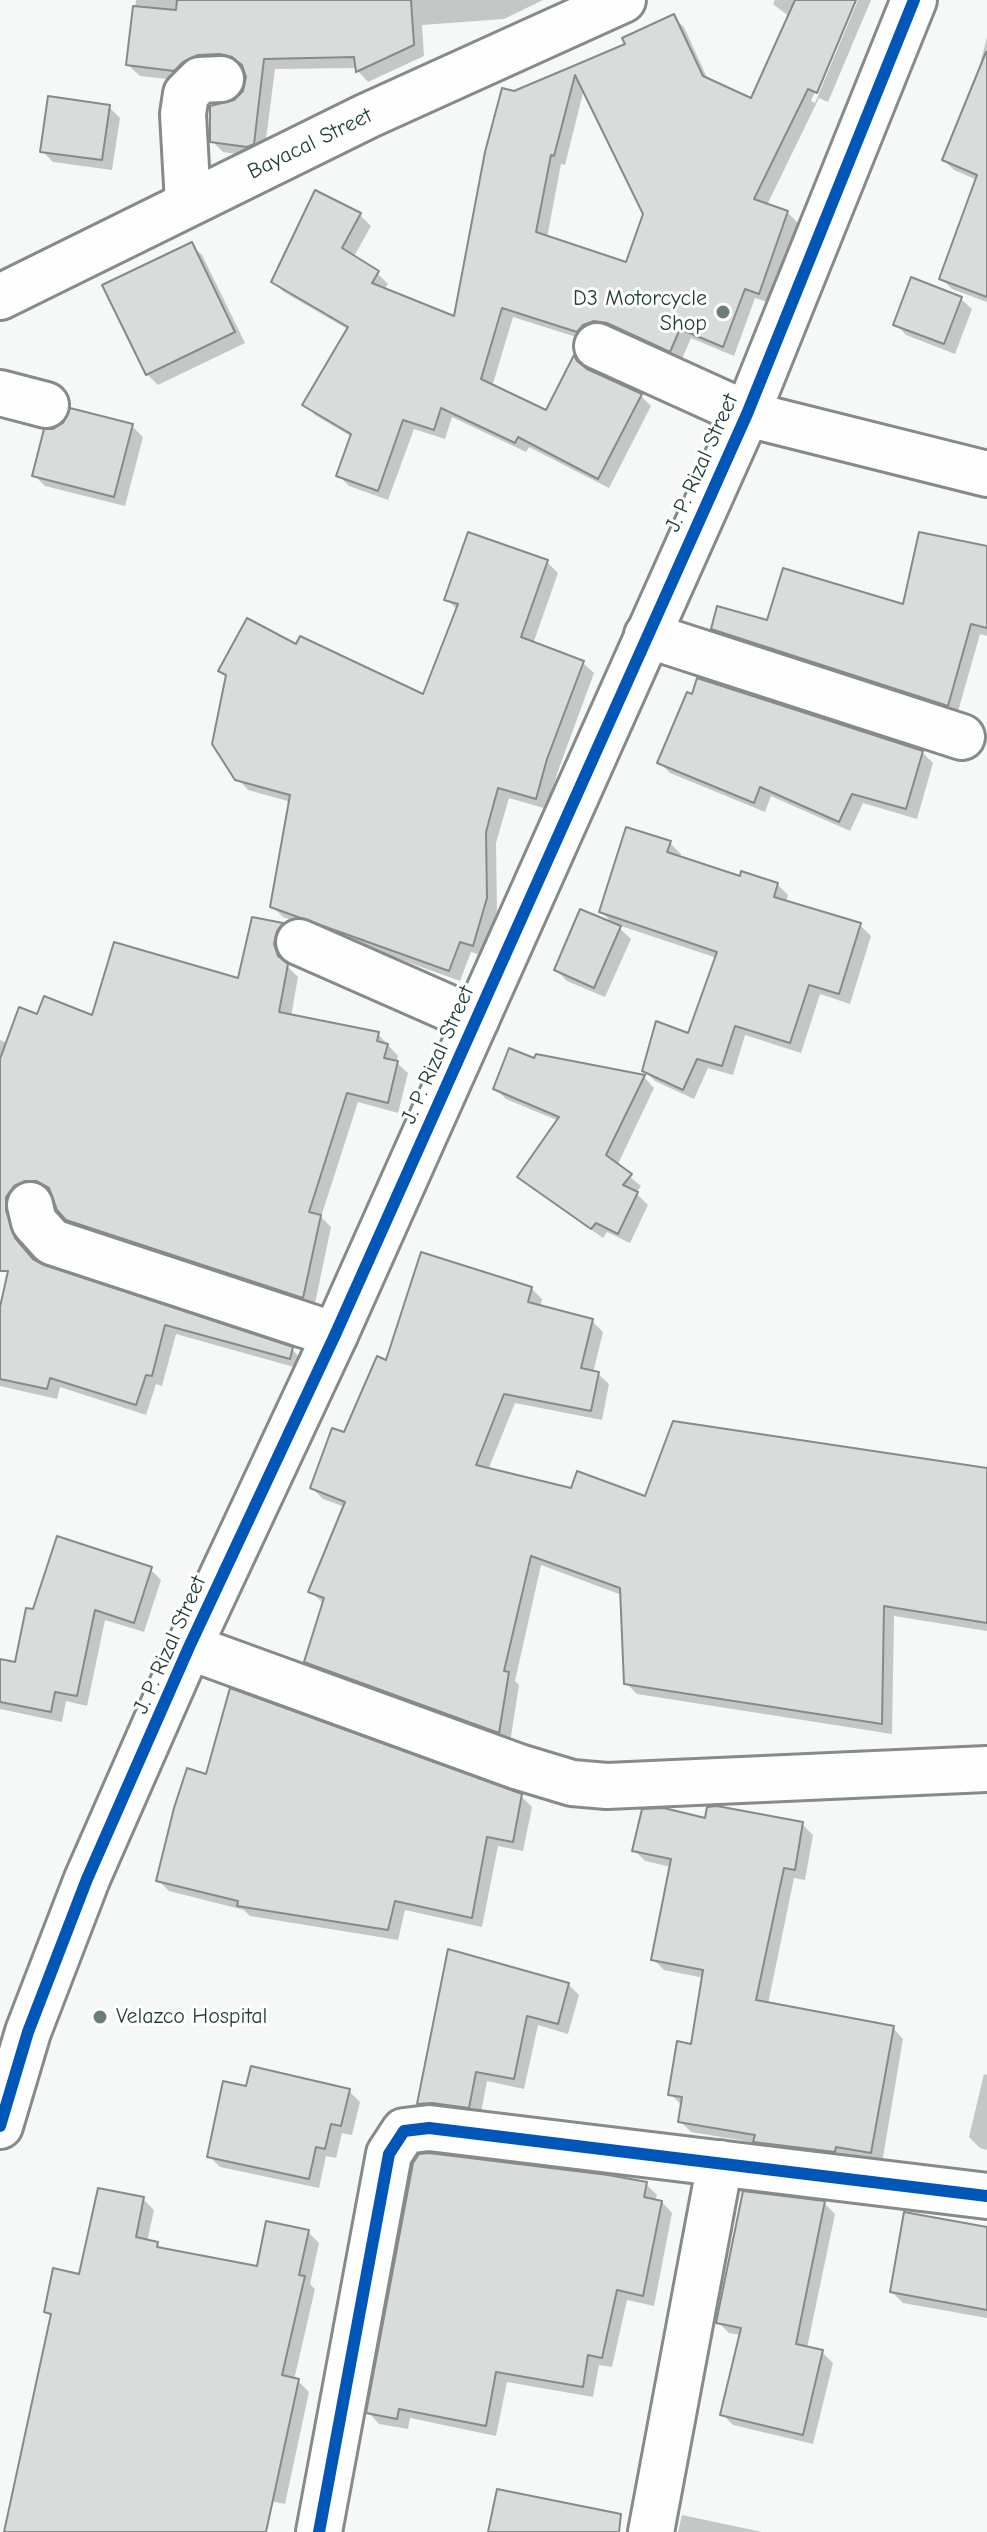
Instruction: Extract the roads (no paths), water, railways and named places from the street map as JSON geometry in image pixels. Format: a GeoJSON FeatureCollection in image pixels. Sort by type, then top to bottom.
{"type":"FeatureCollection","features":[{"type":"Feature","properties":{"kind":"main road","name":"Bayacal Street"},"geometry":{"type":"LineString","coordinates":[[0,297],[367,116],[623,0]]}},
{"type":"Feature","properties":{"kind":"main road","name":"J. P. Rizal Street"},"geometry":{"type":"LineString","coordinates":[[0,2126],[28,2032],[87,1879],[189,1647],[335,1335],[747,414],[914,0]]}},
{"type":"Feature","properties":{"kind":"main road"},"geometry":{"type":"LineString","coordinates":[[188,203],[183,114],[186,94],[200,80],[221,79]]}},
{"type":"Feature","properties":{"kind":"main road"},"geometry":{"type":"LineString","coordinates":[[597,346],[747,414],[987,474]]}},
{"type":"Feature","properties":{"kind":"main road"},"geometry":{"type":"LineString","coordinates":[[0,393],[46,405]]}},
{"type":"Feature","properties":{"kind":"main road"},"geometry":{"type":"LineString","coordinates":[[647,635],[962,737]]}},
{"type":"Feature","properties":{"kind":"main road"},"geometry":{"type":"LineString","coordinates":[[299,942],[476,1020]]}},
{"type":"Feature","properties":{"kind":"main road"},"geometry":{"type":"LineString","coordinates":[[30,1205],[34,1222],[52,1242],[335,1335]]}},
{"type":"Feature","properties":{"kind":"main road"},"geometry":{"type":"LineString","coordinates":[[189,1647],[519,1767],[572,1783],[607,1786],[987,1769]]}},
{"type":"Feature","properties":{"kind":"main road"},"geometry":{"type":"LineString","coordinates":[[319,2532],[389,2154],[404,2131],[429,2128],[987,2196]]}},
{"type":"Feature","properties":{"kind":"main road"},"geometry":{"type":"LineString","coordinates":[[651,2532],[720,2163]]}},
{"type":"Feature","properties":{"kind":"place","name":"D3 Motorcycle Shop"},"geometry":{"type":"Point","coordinates":[723,312]}},
{"type":"Feature","properties":{"kind":"place","name":"Velazco Hospital"},"geometry":{"type":"Point","coordinates":[100,2017]}}]}
